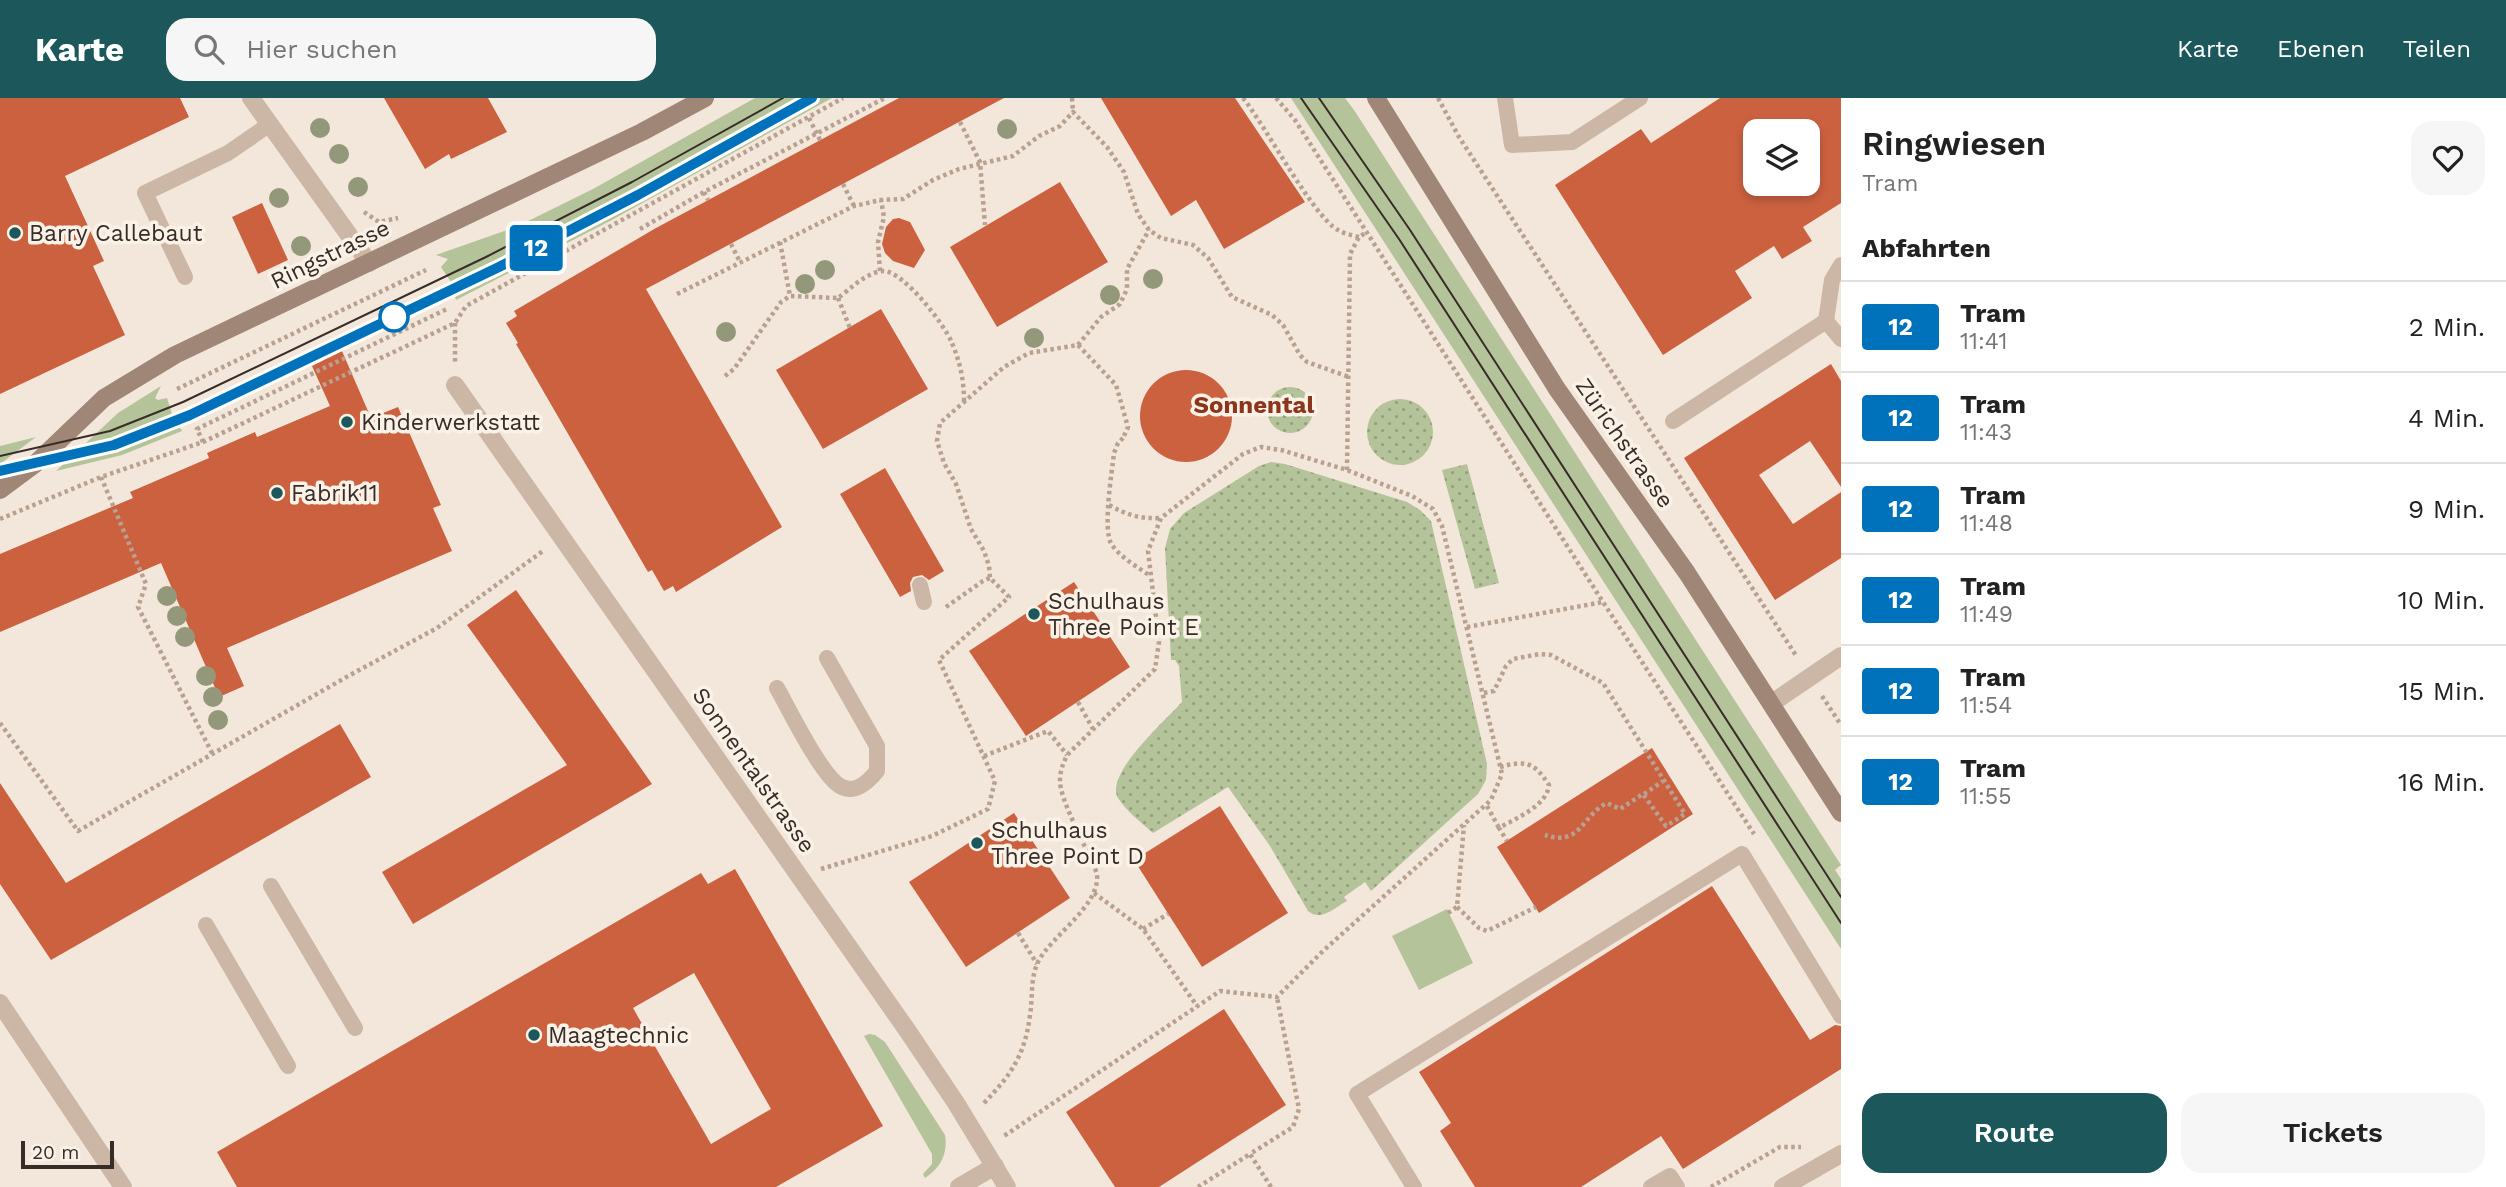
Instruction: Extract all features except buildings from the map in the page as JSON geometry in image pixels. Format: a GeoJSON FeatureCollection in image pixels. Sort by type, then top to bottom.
{"type":"FeatureCollection","features":[{"type":"Feature","properties":{"kind":"main road","name":"Ringstrasse"},"geometry":{"type":"LineString","coordinates":[[0,491],[35,464],[104,398],[142,373],[642,132],[705,98]]}},
{"type":"Feature","properties":{"kind":"main road","name":"Zürichstrasse"},"geometry":{"type":"LineString","coordinates":[[1376,98],[1557,389],[1687,573],[1841,813]]}},
{"type":"Feature","properties":{"kind":"street"},"geometry":{"type":"LineString","coordinates":[[251,98],[369,263]]}},
{"type":"Feature","properties":{"kind":"street","name":"Sonnentalstrasse"},"geometry":{"type":"LineString","coordinates":[[455,385],[907,1030],[1007,1187]]}},
{"type":"Feature","properties":{"kind":"street"},"geometry":{"type":"LineString","coordinates":[[1772,704],[1841,656]]}},
{"type":"Feature","properties":{"kind":"street"},"geometry":{"type":"LineString","coordinates":[[0,1003],[124,1187]]}},
{"type":"Feature","properties":{"kind":"street"},"geometry":{"type":"LineString","coordinates":[[1783,1187],[1841,1154]]}},
{"type":"Feature","properties":{"kind":"street"},"geometry":{"type":"LineString","coordinates":[[959,1187],[995,1166]]}},
{"type":"Feature","properties":{"kind":"lane"},"geometry":{"type":"LineString","coordinates":[[1505,98],[1512,145],[1572,142],[1640,98]]}},
{"type":"Feature","properties":{"kind":"lane"},"geometry":{"type":"LineString","coordinates":[[185,277],[145,193],[228,152],[270,124]]}},
{"type":"Feature","properties":{"kind":"lane"},"geometry":{"type":"LineString","coordinates":[[1841,265],[1832,280],[1826,321],[1841,339]]}},
{"type":"Feature","properties":{"kind":"lane"},"geometry":{"type":"LineString","coordinates":[[1673,421],[1826,321]]}},
{"type":"Feature","properties":{"kind":"lane"},"geometry":{"type":"LineString","coordinates":[[777,688],[827,774],[841,787],[854,790],[866,784],[877,771],[877,746],[827,658]]}},
{"type":"Feature","properties":{"kind":"lane"},"geometry":{"type":"LineString","coordinates":[[1414,1187],[1357,1094],[1742,853],[1841,1016]]}},
{"type":"Feature","properties":{"kind":"lane"},"geometry":{"type":"LineString","coordinates":[[271,886],[355,1028]]}},
{"type":"Feature","properties":{"kind":"lane"},"geometry":{"type":"LineString","coordinates":[[206,925],[288,1066]]}},
{"type":"Feature","properties":{"kind":"lane"},"geometry":{"type":"LineString","coordinates":[[1651,1187],[1670,1176],[1677,1187]]}},
{"type":"Feature","properties":{"kind":"path"},"geometry":{"type":"LineString","coordinates":[[0,519],[101,477],[203,442],[455,323],[466,306],[843,98]]}},
{"type":"Feature","properties":{"kind":"path"},"geometry":{"type":"LineString","coordinates":[[640,229],[704,192],[885,98]]}},
{"type":"Feature","properties":{"kind":"path"},"geometry":{"type":"LineString","coordinates":[[1072,98],[1073,112],[1107,148],[1124,172],[1138,214],[1149,230],[1161,238],[1193,245],[1208,258],[1231,297],[1272,315],[1283,325],[1307,362],[1349,377]]}},
{"type":"Feature","properties":{"kind":"path"},"geometry":{"type":"LineString","coordinates":[[1243,98],[1317,209],[1336,230],[1359,237]]}},
{"type":"Feature","properties":{"kind":"path"},"geometry":{"type":"LineString","coordinates":[[1276,98],[1295,120],[1759,841]]}},
{"type":"Feature","properties":{"kind":"path"},"geometry":{"type":"LineString","coordinates":[[1438,98],[1459,138],[1841,725]]}},
{"type":"Feature","properties":{"kind":"path"},"geometry":{"type":"LineString","coordinates":[[677,294],[854,206],[881,200],[903,199],[933,180],[980,162],[1013,156],[1039,136],[1060,125],[1073,112]]}},
{"type":"Feature","properties":{"kind":"path"},"geometry":{"type":"LineString","coordinates":[[808,117],[820,140]]}},
{"type":"Feature","properties":{"kind":"path"},"geometry":{"type":"LineString","coordinates":[[960,122],[980,162],[985,225]]}},
{"type":"Feature","properties":{"kind":"path"},"geometry":{"type":"LineString","coordinates":[[843,184],[854,206]]}},
{"type":"Feature","properties":{"kind":"path"},"geometry":{"type":"LineString","coordinates":[[704,192],[708,200]]}},
{"type":"Feature","properties":{"kind":"path"},"geometry":{"type":"LineString","coordinates":[[880,271],[878,242],[884,217],[881,200]]}},
{"type":"Feature","properties":{"kind":"path"},"geometry":{"type":"LineString","coordinates":[[820,869],[932,836],[988,809],[995,781],[939,660],[1009,597],[990,578],[987,559],[971,529],[956,484],[944,463],[937,441],[940,423],[1004,368],[1029,353],[1078,345],[1101,317],[1120,304],[1127,289],[1127,269],[1149,230]]}},
{"type":"Feature","properties":{"kind":"path"},"geometry":{"type":"LineString","coordinates":[[1347,470],[1350,254],[1359,237],[1367,232]]}},
{"type":"Feature","properties":{"kind":"path"},"geometry":{"type":"LineString","coordinates":[[780,242],[790,296]]}},
{"type":"Feature","properties":{"kind":"path"},"geometry":{"type":"LineString","coordinates":[[731,244],[740,262]]}},
{"type":"Feature","properties":{"kind":"path"},"geometry":{"type":"LineString","coordinates":[[177,389],[426,270]]}},
{"type":"Feature","properties":{"kind":"path"},"geometry":{"type":"LineString","coordinates":[[725,376],[734,369],[781,302],[790,296],[838,298],[880,271],[890,272],[912,288],[952,341],[964,378],[964,401]]}},
{"type":"Feature","properties":{"kind":"path"},"geometry":{"type":"LineString","coordinates":[[398,290],[399,283]]}},
{"type":"Feature","properties":{"kind":"path"},"geometry":{"type":"LineString","coordinates":[[838,298],[850,328]]}},
{"type":"Feature","properties":{"kind":"path"},"geometry":{"type":"LineString","coordinates":[[203,442],[197,429],[447,309]]}},
{"type":"Feature","properties":{"kind":"path"},"geometry":{"type":"LineString","coordinates":[[411,318],[421,321]]}},
{"type":"Feature","properties":{"kind":"path"},"geometry":{"type":"LineString","coordinates":[[455,323],[455,385]]}},
{"type":"Feature","properties":{"kind":"path"},"geometry":{"type":"LineString","coordinates":[[1078,345],[1116,385],[1128,427],[1114,453],[1106,526],[1110,544],[1151,577]]}},
{"type":"Feature","properties":{"kind":"path"},"geometry":{"type":"LineString","coordinates":[[205,376],[212,379]]}},
{"type":"Feature","properties":{"kind":"path"},"geometry":{"type":"LineString","coordinates":[[225,407],[225,415]]}},
{"type":"Feature","properties":{"kind":"path"},"geometry":{"type":"LineString","coordinates":[[984,1103],[1003,1084],[1016,1064],[1030,1016],[1032,980],[1037,964],[1094,893],[1097,875],[1060,783],[1061,769],[1067,755],[1155,669],[1158,642],[1148,551],[1161,518],[1243,454],[1261,447],[1281,450],[1347,470],[1412,496],[1433,509],[1442,526],[1502,774],[1487,806],[1323,951],[1277,996],[1220,991],[1004,1136]]}},
{"type":"Feature","properties":{"kind":"path"},"geometry":{"type":"LineString","coordinates":[[101,477],[146,584],[138,607],[213,755]]}},
{"type":"Feature","properties":{"kind":"path"},"geometry":{"type":"LineString","coordinates":[[1109,505],[1142,519],[1161,518]]}},
{"type":"Feature","properties":{"kind":"path"},"geometry":{"type":"LineString","coordinates":[[0,723],[78,831],[350,675],[438,628],[561,538]]}},
{"type":"Feature","properties":{"kind":"path"},"geometry":{"type":"LineString","coordinates":[[922,594],[929,617],[990,578]]}},
{"type":"Feature","properties":{"kind":"path"},"geometry":{"type":"LineString","coordinates":[[1467,627],[1603,602]]}},
{"type":"Feature","properties":{"kind":"path"},"geometry":{"type":"LineString","coordinates":[[1484,693],[1494,691],[1506,666],[1513,659],[1540,654],[1552,655],[1603,683],[1685,814],[1666,827],[1643,794]]}},
{"type":"Feature","properties":{"kind":"path"},"geometry":{"type":"LineString","coordinates":[[1078,702],[1093,730]]}},
{"type":"Feature","properties":{"kind":"path"},"geometry":{"type":"LineString","coordinates":[[984,755],[1048,732],[1067,755]]}},
{"type":"Feature","properties":{"kind":"path"},"geometry":{"type":"LineString","coordinates":[[1499,828],[1543,800],[1549,785],[1531,764],[1524,762],[1500,767]]}},
{"type":"Feature","properties":{"kind":"path"},"geometry":{"type":"LineString","coordinates":[[1545,835],[1560,840],[1571,836],[1587,823],[1598,807],[1607,803],[1620,809],[1663,781]]}},
{"type":"Feature","properties":{"kind":"path"},"geometry":{"type":"LineString","coordinates":[[1487,806],[1507,841]]}},
{"type":"Feature","properties":{"kind":"path"},"geometry":{"type":"LineString","coordinates":[[1457,907],[1464,824]]}},
{"type":"Feature","properties":{"kind":"path"},"geometry":{"type":"LineString","coordinates":[[1094,893],[1143,929],[1197,1006]]}},
{"type":"Feature","properties":{"kind":"path"},"geometry":{"type":"LineString","coordinates":[[1457,907],[1487,932],[1536,908]]}},
{"type":"Feature","properties":{"kind":"path"},"geometry":{"type":"LineString","coordinates":[[1448,913],[1457,907]]}},
{"type":"Feature","properties":{"kind":"path"},"geometry":{"type":"LineString","coordinates":[[1143,929],[1168,914]]}},
{"type":"Feature","properties":{"kind":"path"},"geometry":{"type":"LineString","coordinates":[[1018,933],[1037,964]]}},
{"type":"Feature","properties":{"kind":"path"},"geometry":{"type":"LineString","coordinates":[[1198,1187],[1293,1127],[1299,1109],[1277,996]]}},
{"type":"Feature","properties":{"kind":"path"},"geometry":{"type":"LineString","coordinates":[[1711,1187],[1780,1147]]}},
{"type":"Feature","properties":{"kind":"path"},"geometry":{"type":"LineString","coordinates":[[1250,1154],[1271,1187]]}},
{"type":"Feature","properties":{"kind":"green space"},"geometry":{"type":"Polygon","coordinates":[[[755,98],[832,98],[610,221],[456,300],[451,282],[441,267],[448,259],[436,255],[516,227],[593,189],[755,98]]]}},
{"type":"Feature","properties":{"kind":"green space"},"geometry":{"type":"Polygon","coordinates":[[[1291,98],[1345,98],[1354,110],[1841,865],[1835,870],[1841,879],[1841,949],[1291,98]]]}},
{"type":"Feature","properties":{"kind":"green space"},"geometry":{"type":"Polygon","coordinates":[[[161,386],[155,398],[167,398],[173,417],[182,431],[122,455],[56,471],[118,413],[161,386]]]}},
{"type":"Feature","properties":{"kind":"green space"},"geometry":{"type":"Polygon","coordinates":[[[1290,387],[1307,393],[1313,410],[1307,427],[1290,433],[1273,427],[1267,410],[1273,393],[1290,387]]]}},
{"type":"Feature","properties":{"kind":"green space"},"geometry":{"type":"Polygon","coordinates":[[[1400,399],[1413,402],[1423,409],[1430,419],[1433,432],[1430,445],[1423,455],[1413,462],[1400,465],[1387,462],[1377,455],[1370,445],[1367,432],[1370,419],[1377,409],[1387,402],[1400,399]]]}},
{"type":"Feature","properties":{"kind":"green space"},"geometry":{"type":"Polygon","coordinates":[[[36,437],[0,464],[0,446],[36,437]]]}},
{"type":"Feature","properties":{"kind":"green space"},"geometry":{"type":"Polygon","coordinates":[[[1271,462],[1407,502],[1431,521],[1487,764],[1486,780],[1478,794],[1371,891],[1365,882],[1344,897],[1347,901],[1323,915],[1308,911],[1270,846],[1228,787],[1153,833],[1121,803],[1116,788],[1128,762],[1182,702],[1179,666],[1175,660],[1171,660],[1165,548],[1170,529],[1184,513],[1259,466],[1271,462]]]}},
{"type":"Feature","properties":{"kind":"green space"},"geometry":{"type":"Polygon","coordinates":[[[1467,464],[1499,583],[1475,589],[1442,470],[1467,464]]]}},
{"type":"Feature","properties":{"kind":"green space"},"geometry":{"type":"Polygon","coordinates":[[[1447,909],[1473,963],[1419,990],[1392,936],[1447,909]]]}},
{"type":"Feature","properties":{"kind":"green space"},"geometry":{"type":"Polygon","coordinates":[[[869,1034],[885,1042],[945,1135],[942,1160],[925,1178],[923,1174],[932,1164],[932,1154],[864,1036],[869,1034]]]}},
{"type":"Feature","properties":{"kind":"tram line"},"geometry":{"type":"LineString","coordinates":[[0,456],[110,431],[183,402],[486,257],[632,182],[783,98]]}},
{"type":"Feature","properties":{"kind":"tram line"},"geometry":{"type":"LineString","coordinates":[[0,471],[114,445],[190,415],[499,267],[638,195],[812,98]]}},
{"type":"Feature","properties":{"kind":"tram line","name":"12"},"geometry":{"type":"LineString","coordinates":[[0,471],[114,445],[190,415],[499,267],[638,195],[812,98]]}},
{"type":"Feature","properties":{"kind":"tram line"},"geometry":{"type":"LineString","coordinates":[[1301,98],[1399,239],[1841,923]]}},
{"type":"Feature","properties":{"kind":"tram line"},"geometry":{"type":"LineString","coordinates":[[1319,98],[1410,230],[1841,897]]}},
{"type":"Feature","properties":{"kind":"place","name":"Barry Callebaut"},"geometry":{"type":"Point","coordinates":[15,233]}},
{"type":"Feature","properties":{"kind":"place","name":"Kinderwerkstatt"},"geometry":{"type":"Point","coordinates":[347,422]}},
{"type":"Feature","properties":{"kind":"place","name":"Fabrik11"},"geometry":{"type":"Point","coordinates":[277,493]}},
{"type":"Feature","properties":{"kind":"place","name":"Schulhaus Three Point E"},"geometry":{"type":"Point","coordinates":[1034,614]}},
{"type":"Feature","properties":{"kind":"place","name":"Schulhaus Three Point D"},"geometry":{"type":"Point","coordinates":[977,843]}},
{"type":"Feature","properties":{"kind":"place","name":"Maagtechnic"},"geometry":{"type":"Point","coordinates":[534,1035]}},
{"type":"Feature","properties":{"kind":"district","name":"Sonnental"},"geometry":{"type":"Point","coordinates":[1254,405]}}]}
